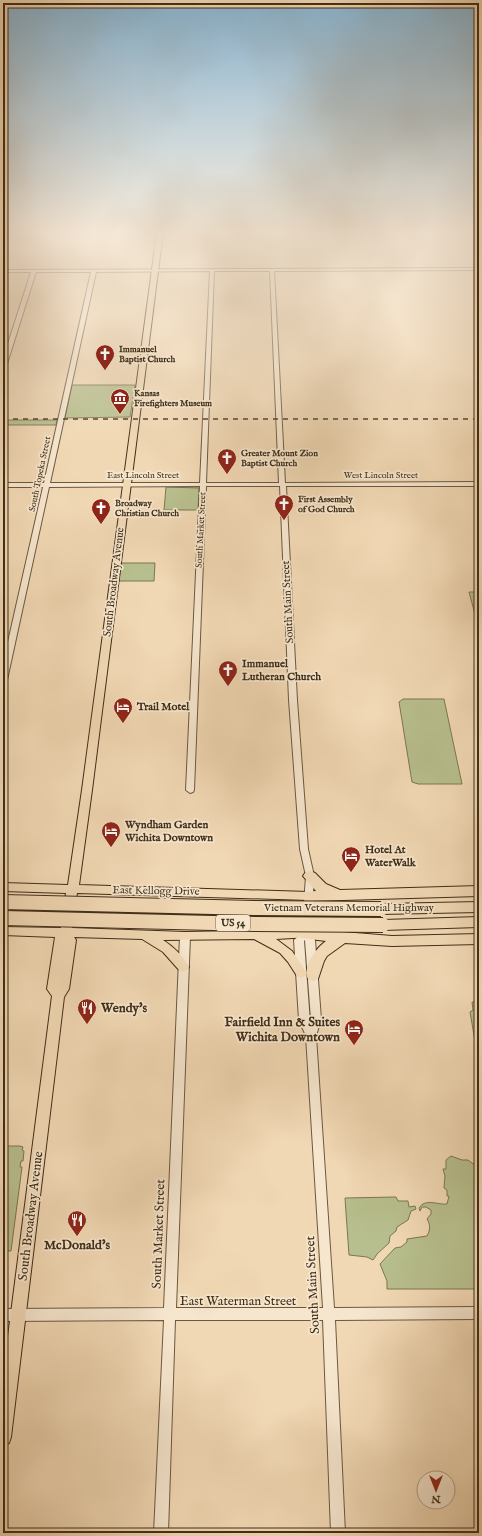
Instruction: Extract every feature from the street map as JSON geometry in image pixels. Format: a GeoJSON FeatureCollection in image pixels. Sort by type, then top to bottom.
{"type":"FeatureCollection","features":[{"type":"Feature","properties":{"kind":"highway"},"geometry":{"type":"LineString","coordinates":[[310,876],[321,888],[329,892],[346,894]]}},
{"type":"Feature","properties":{"kind":"highway"},"geometry":{"type":"LineString","coordinates":[[309,896],[479,891]]}},
{"type":"Feature","properties":{"kind":"highway","name":"Vietnam Veterans Memorial Highway"},"geometry":{"type":"LineString","coordinates":[[3,902],[255,908],[381,909],[479,907]]}},
{"type":"Feature","properties":{"kind":"highway","name":"Vietnam Veterans Memorial Highway"},"geometry":{"type":"LineString","coordinates":[[3,918],[255,924],[479,922]]}},
{"type":"Feature","properties":{"kind":"highway"},"geometry":{"type":"LineString","coordinates":[[306,934],[392,941],[479,939]]}},
{"type":"Feature","properties":{"kind":"highway"},"geometry":{"type":"LineString","coordinates":[[307,974],[318,956],[326,947],[343,937]]}},
{"type":"Feature","properties":{"kind":"main road","name":"South Broadway Avenue"},"geometry":{"type":"LineString","coordinates":[[3,1437],[58,995],[63,989],[70,940],[66,932],[73,890],[150,304]]}},
{"type":"Feature","properties":{"kind":"main road","name":"East Kellogg Drive"},"geometry":{"type":"LineString","coordinates":[[3,888],[309,896]]}},
{"type":"Feature","properties":{"kind":"main road"},"geometry":{"type":"LineString","coordinates":[[3,931],[185,936],[306,934]]}},
{"type":"Feature","properties":{"kind":"main road"},"geometry":{"type":"LineString","coordinates":[[141,934],[167,948],[176,956],[183,967]]}},
{"type":"Feature","properties":{"kind":"main road"},"geometry":{"type":"LineString","coordinates":[[253,934],[284,948],[307,974]]}},
{"type":"Feature","properties":{"kind":"street"},"geometry":{"type":"LineString","coordinates":[[3,367],[23,304]]}},
{"type":"Feature","properties":{"kind":"street","name":"South Topeka Street"},"geometry":{"type":"LineString","coordinates":[[3,680],[86,304]]}},
{"type":"Feature","properties":{"kind":"street","name":"South Market Street"},"geometry":{"type":"LineString","coordinates":[[190,790],[211,304]]}},
{"type":"Feature","properties":{"kind":"street","name":"South Main Street"},"geometry":{"type":"LineString","coordinates":[[274,304],[297,760],[304,849],[310,876],[306,934],[299,940],[307,974],[304,1020],[311,1036],[329,1314],[338,1533]]}},
{"type":"Feature","properties":{"kind":"street","name":"West Lincoln Street"},"geometry":{"type":"LineString","coordinates":[[282,485],[479,484]]}},
{"type":"Feature","properties":{"kind":"street","name":"East Lincoln Street"},"geometry":{"type":"LineString","coordinates":[[3,485],[282,485]]}},
{"type":"Feature","properties":{"kind":"street","name":"South Market Street"},"geometry":{"type":"LineString","coordinates":[[161,1533],[185,936]]}},
{"type":"Feature","properties":{"kind":"street","name":"East Waterman Street"},"geometry":{"type":"LineString","coordinates":[[3,1315],[479,1313]]}},
{"type":"Feature","properties":{"kind":"green space"},"geometry":{"type":"Polygon","coordinates":[[[72,385],[135,385],[130,417],[65,418],[72,385]]]}},
{"type":"Feature","properties":{"kind":"green space"},"geometry":{"type":"Polygon","coordinates":[[[3,420],[57,420],[56,425],[3,425],[3,420]]]}},
{"type":"Feature","properties":{"kind":"green space"},"geometry":{"type":"Polygon","coordinates":[[[166,487],[199,488],[198,510],[164,510],[166,487]]]}},
{"type":"Feature","properties":{"kind":"green space"},"geometry":{"type":"Polygon","coordinates":[[[121,563],[155,563],[154,581],[119,581],[121,563]]]}},
{"type":"Feature","properties":{"kind":"green space"},"geometry":{"type":"Polygon","coordinates":[[[469,592],[479,592],[479,620],[476,618],[469,592]]]}},
{"type":"Feature","properties":{"kind":"green space"},"geometry":{"type":"Polygon","coordinates":[[[403,699],[444,699],[462,784],[418,784],[412,782],[399,702],[403,699]]]}},
{"type":"Feature","properties":{"kind":"green space"},"geometry":{"type":"Polygon","coordinates":[[[472,1002],[479,1002],[479,1064],[470,1012],[473,1010],[472,1002]]]}},
{"type":"Feature","properties":{"kind":"green space"},"geometry":{"type":"Polygon","coordinates":[[[3,1146],[20,1146],[23,1147],[22,1150],[24,1151],[23,1161],[21,1161],[20,1167],[22,1167],[11,1251],[3,1251],[3,1146]]]}},
{"type":"Feature","properties":{"kind":"green space"},"geometry":{"type":"Polygon","coordinates":[[[451,1156],[462,1160],[468,1160],[476,1166],[479,1186],[479,1289],[387,1289],[387,1281],[380,1264],[395,1248],[401,1247],[407,1242],[407,1239],[427,1236],[429,1231],[430,1227],[427,1219],[431,1214],[431,1210],[426,1207],[422,1207],[420,1211],[419,1208],[425,1203],[447,1204],[449,1196],[447,1196],[447,1190],[444,1188],[445,1176],[443,1169],[446,1169],[446,1160],[451,1156]]]}},
{"type":"Feature","properties":{"kind":"green space"},"geometry":{"type":"Polygon","coordinates":[[[396,1197],[398,1201],[408,1201],[409,1207],[415,1206],[416,1209],[411,1211],[408,1220],[397,1227],[396,1231],[390,1236],[389,1243],[373,1260],[367,1257],[349,1255],[345,1198],[396,1197]]]}},
{"type":"Feature","properties":{"kind":"railway"},"geometry":{"type":"LineString","coordinates":[[3,419],[479,419]]}},
{"type":"Feature","properties":{"kind":"place","name":"Immanuel Baptist Church"},"geometry":{"type":"Point","coordinates":[105,371]}},
{"type":"Feature","properties":{"kind":"place","name":"Kansas Firefighters Museum"},"geometry":{"type":"Point","coordinates":[120,415]}},
{"type":"Feature","properties":{"kind":"place","name":"Greater Mount Zion Baptist Church"},"geometry":{"type":"Point","coordinates":[227,475]}},
{"type":"Feature","properties":{"kind":"place","name":"First Assembly of God Church"},"geometry":{"type":"Point","coordinates":[284,521]}},
{"type":"Feature","properties":{"kind":"place","name":"Broadway Christian Church"},"geometry":{"type":"Point","coordinates":[101,525]}},
{"type":"Feature","properties":{"kind":"place","name":"Immanuel Lutheran Church"},"geometry":{"type":"Point","coordinates":[228,687]}},
{"type":"Feature","properties":{"kind":"place","name":"Trail Motel"},"geometry":{"type":"Point","coordinates":[123,724]}},
{"type":"Feature","properties":{"kind":"place","name":"Wyndham Garden Wichita Downtown"},"geometry":{"type":"Point","coordinates":[111,848]}},
{"type":"Feature","properties":{"kind":"place","name":"Hotel At WaterWalk"},"geometry":{"type":"Point","coordinates":[351,873]}},
{"type":"Feature","properties":{"kind":"place","name":"Wendy's"},"geometry":{"type":"Point","coordinates":[87,1025]}},
{"type":"Feature","properties":{"kind":"place","name":"Fairfield Inn & Suites Wichita Downtown"},"geometry":{"type":"Point","coordinates":[354,1046]}},
{"type":"Feature","properties":{"kind":"place","name":"McDonald's"},"geometry":{"type":"Point","coordinates":[77,1237]}}]}
